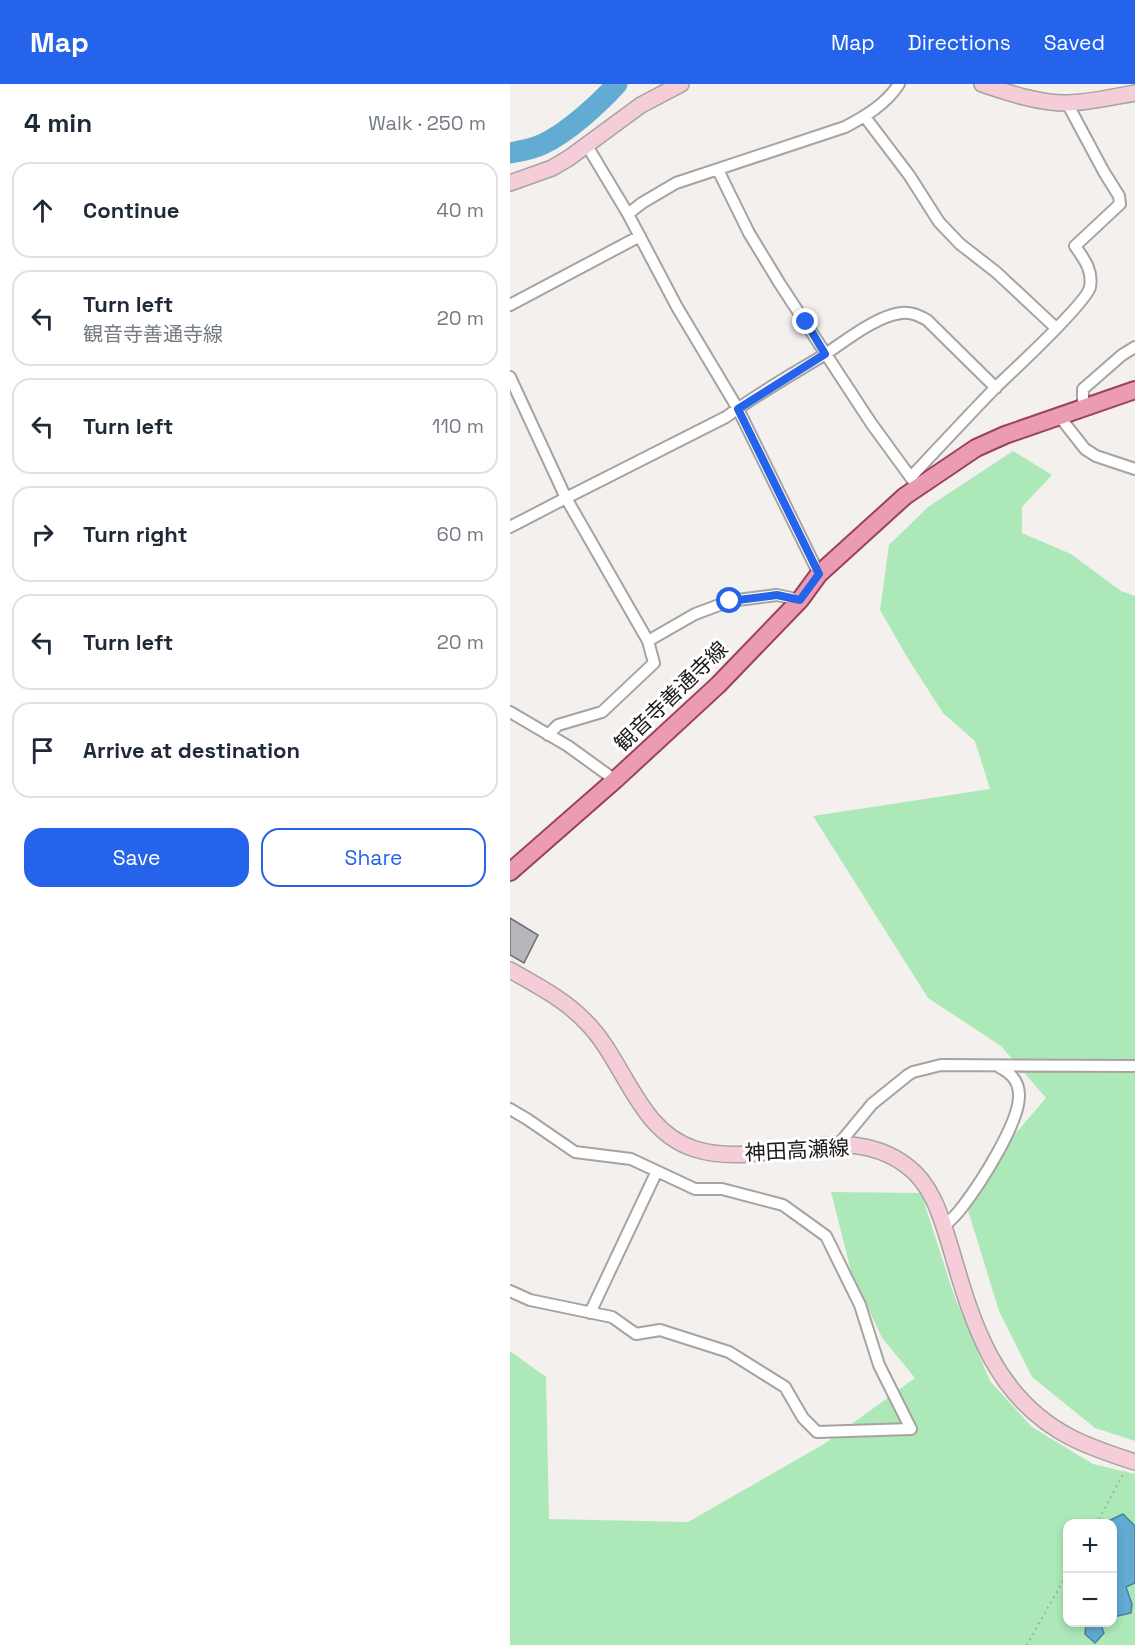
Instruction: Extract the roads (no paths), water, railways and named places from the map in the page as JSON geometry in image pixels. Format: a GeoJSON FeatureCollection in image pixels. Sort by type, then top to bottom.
{"type":"FeatureCollection","features":[{"type":"Feature","properties":{"kind":"main road"},"geometry":{"type":"LineString","coordinates":[[510,183],[552,168],[641,105],[681,84]]}},
{"type":"Feature","properties":{"kind":"main road"},"geometry":{"type":"LineString","coordinates":[[982,84],[1047,101],[1067,103],[1135,93]]}},
{"type":"Feature","properties":{"kind":"main road","name":"観音寺善通寺線"},"geometry":{"type":"LineString","coordinates":[[510,872],[718,685],[800,600],[819,574],[905,496],[914,482],[1005,435],[1135,390]]}},
{"type":"Feature","properties":{"kind":"main road","name":"神田高瀬線"},"geometry":{"type":"LineString","coordinates":[[510,970],[562,1001],[585,1020],[604,1042],[645,1110],[655,1123],[675,1140],[695,1149],[718,1154],[744,1154],[839,1144],[870,1147],[891,1155],[909,1167],[926,1186],[939,1210],[976,1327],[998,1371],[1012,1389],[1048,1424],[1070,1437],[1133,1462]]}},
{"type":"Feature","properties":{"kind":"street"},"geometry":{"type":"LineString","coordinates":[[628,214],[676,183],[845,127],[877,108],[899,84]]}},
{"type":"Feature","properties":{"kind":"street"},"geometry":{"type":"LineString","coordinates":[[718,170],[749,233],[825,354],[914,482],[996,388],[1056,328],[1090,289],[1089,265],[1075,246],[1076,243],[1120,204],[1119,196],[1067,103]]}},
{"type":"Feature","properties":{"kind":"street"},"geometry":{"type":"LineString","coordinates":[[865,117],[909,175],[939,222],[960,244],[996,272],[1056,328]]}},
{"type":"Feature","properties":{"kind":"street"},"geometry":{"type":"LineString","coordinates":[[586,144],[628,214],[677,307],[738,409],[819,574]]}},
{"type":"Feature","properties":{"kind":"street"},"geometry":{"type":"LineString","coordinates":[[510,305],[639,236]]}},
{"type":"Feature","properties":{"kind":"street"},"geometry":{"type":"LineString","coordinates":[[510,527],[726,417],[857,333],[888,316],[913,313],[927,320],[996,388]]}},
{"type":"Feature","properties":{"kind":"street"},"geometry":{"type":"LineString","coordinates":[[1083,408],[1083,389],[1135,346]]}},
{"type":"Feature","properties":{"kind":"street"},"geometry":{"type":"LineString","coordinates":[[510,378],[566,498],[648,641],[654,663],[602,712],[558,725],[548,735]]}},
{"type":"Feature","properties":{"kind":"street"},"geometry":{"type":"LineString","coordinates":[[1059,416],[1085,449],[1096,456],[1135,469]]}},
{"type":"Feature","properties":{"kind":"street"},"geometry":{"type":"LineString","coordinates":[[648,641],[695,614],[730,601],[777,595],[800,600]]}},
{"type":"Feature","properties":{"kind":"street"},"geometry":{"type":"LineString","coordinates":[[510,712],[568,746],[615,780]]}},
{"type":"Feature","properties":{"kind":"street"},"geometry":{"type":"LineString","coordinates":[[839,1144],[872,1104],[913,1072],[941,1065],[1135,1066]]}},
{"type":"Feature","properties":{"kind":"street"},"geometry":{"type":"LineString","coordinates":[[944,1226],[962,1208],[990,1166],[1019,1104],[1017,1083],[1009,1072],[996,1066]]}},
{"type":"Feature","properties":{"kind":"street"},"geometry":{"type":"LineString","coordinates":[[510,1109],[575,1152],[631,1159],[695,1189],[722,1189],[783,1205],[826,1236],[860,1305],[879,1365],[911,1429],[817,1432],[803,1418],[785,1387],[729,1352],[660,1330],[636,1334],[612,1317],[530,1300],[510,1291]]}},
{"type":"Feature","properties":{"kind":"street"},"geometry":{"type":"LineString","coordinates":[[590,1313],[657,1170]]}},
{"type":"Feature","properties":{"kind":"water"},"geometry":{"type":"Polygon","coordinates":[[[1123,1514],[1135,1526],[1135,1583],[1126,1587],[1132,1604],[1131,1613],[1117,1616],[1117,1519],[1112,1519],[1123,1514]]]}},
{"type":"Feature","properties":{"kind":"water"},"geometry":{"type":"Polygon","coordinates":[[[1086,1627],[1102,1627],[1104,1633],[1095,1643],[1085,1634],[1086,1627]]]}},
{"type":"Feature","properties":{"kind":"waterway"},"geometry":{"type":"LineString","coordinates":[[510,153],[539,146],[562,133],[592,109],[617,84]]}}]}
